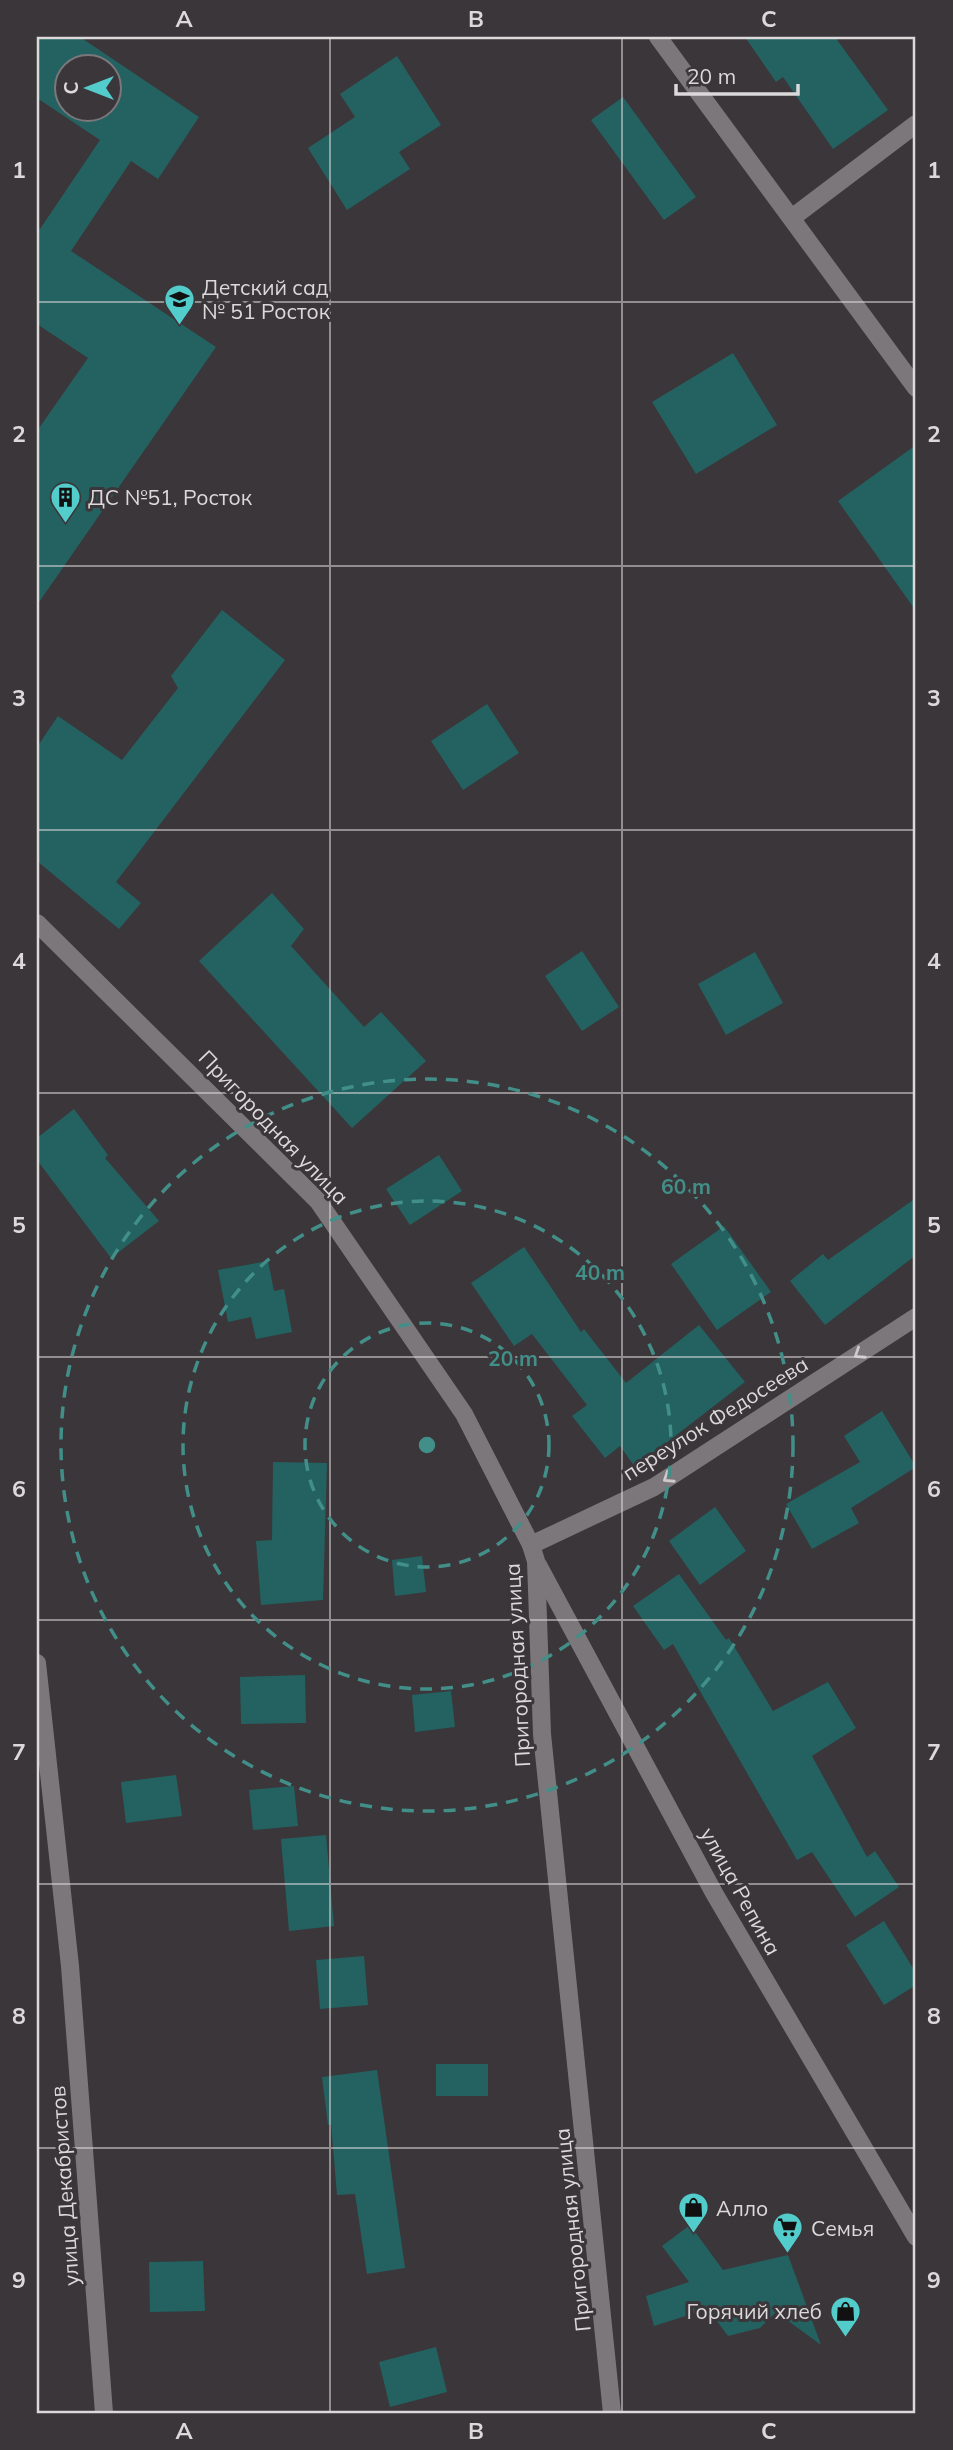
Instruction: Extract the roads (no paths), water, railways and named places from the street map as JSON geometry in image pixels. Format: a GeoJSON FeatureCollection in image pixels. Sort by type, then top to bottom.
{"type":"FeatureCollection","features":[{"type":"Feature","properties":{"kind":"street"},"geometry":{"type":"LineString","coordinates":[[658,37],[793,217],[916,388]]}},
{"type":"Feature","properties":{"kind":"street"},"geometry":{"type":"LineString","coordinates":[[793,217],[916,124]]}},
{"type":"Feature","properties":{"kind":"street","name":"Пригородная улица"},"geometry":{"type":"LineString","coordinates":[[37,923],[318,1201],[464,1414],[534,1553],[542,1734],[612,2413]]}},
{"type":"Feature","properties":{"kind":"street","name":"переулок Федосеева"},"geometry":{"type":"LineString","coordinates":[[534,1553],[654,1487],[916,1317]]}},
{"type":"Feature","properties":{"kind":"street","name":"улица Репина"},"geometry":{"type":"LineString","coordinates":[[534,1553],[714,1893],[916,2237]]}},
{"type":"Feature","properties":{"kind":"street","name":"улица Декабристов"},"geometry":{"type":"LineString","coordinates":[[37,1663],[70,1966],[104,2413]]}},
{"type":"Feature","properties":{"kind":"place","name":"Детский сад № 51 Росток"},"geometry":{"type":"Point","coordinates":[179,326]}},
{"type":"Feature","properties":{"kind":"place","name":"ДС №51, Росток"},"geometry":{"type":"Point","coordinates":[65,524]}},
{"type":"Feature","properties":{"kind":"place","name":"Алло"},"geometry":{"type":"Point","coordinates":[693,2235]}},
{"type":"Feature","properties":{"kind":"place","name":"Семья"},"geometry":{"type":"Point","coordinates":[788,2255]}},
{"type":"Feature","properties":{"kind":"place","name":"Горячий хлеб"},"geometry":{"type":"Point","coordinates":[845,2338]}}]}
